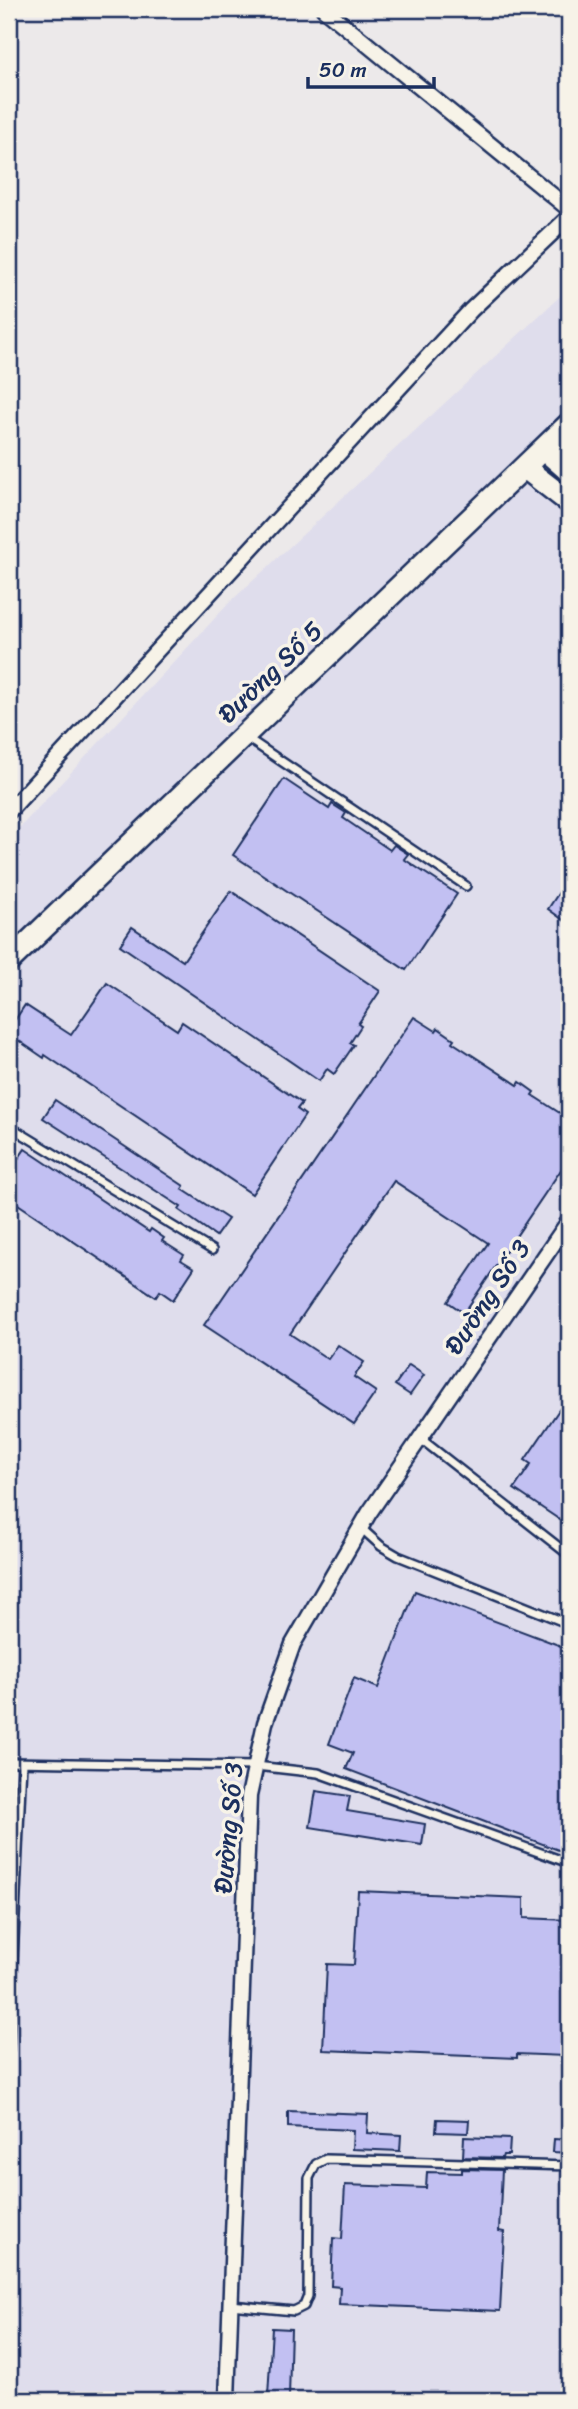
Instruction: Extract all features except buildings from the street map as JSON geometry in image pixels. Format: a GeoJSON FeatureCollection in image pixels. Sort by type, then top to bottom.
{"type":"FeatureCollection","features":[{"type":"Feature","properties":{"kind":"street"},"geometry":{"type":"LineString","coordinates":[[324,9],[569,209]]}},
{"type":"Feature","properties":{"kind":"street"},"geometry":{"type":"LineString","coordinates":[[9,811],[461,320],[569,217]]}},
{"type":"Feature","properties":{"kind":"street","name":"Đường Số 5"},"geometry":{"type":"LineString","coordinates":[[9,961],[545,450],[569,424]]}},
{"type":"Feature","properties":{"kind":"street"},"geometry":{"type":"LineString","coordinates":[[545,450],[569,471]]}},
{"type":"Feature","properties":{"kind":"street"},"geometry":{"type":"LineString","coordinates":[[525,468],[569,502]]}},
{"type":"Feature","properties":{"kind":"street","name":"Đường Số 3"},"geometry":{"type":"LineString","coordinates":[[227,2400],[249,1796],[265,1723],[293,1644],[361,1528],[569,1221]]}},
{"type":"Feature","properties":{"kind":"lane"},"geometry":{"type":"LineString","coordinates":[[244,735],[466,886]]}},
{"type":"Feature","properties":{"kind":"lane"},"geometry":{"type":"LineString","coordinates":[[9,1126],[212,1250]]}},
{"type":"Feature","properties":{"kind":"lane"},"geometry":{"type":"LineString","coordinates":[[421,1438],[569,1555]]}},
{"type":"Feature","properties":{"kind":"lane"},"geometry":{"type":"LineString","coordinates":[[361,1528],[381,1546],[398,1556],[569,1624]]}},
{"type":"Feature","properties":{"kind":"lane"},"geometry":{"type":"LineString","coordinates":[[9,1762],[256,1766],[318,1773],[569,1863]]}},
{"type":"Feature","properties":{"kind":"lane"},"geometry":{"type":"LineString","coordinates":[[9,2049],[22,1763]]}},
{"type":"Feature","properties":{"kind":"lane"},"geometry":{"type":"LineString","coordinates":[[231,2305],[294,2311],[304,2306],[309,2297],[309,2178],[316,2164],[326,2159],[569,2166]]}},
{"type":"Feature","properties":{"kind":"shaded area"},"geometry":{"type":"Polygon","coordinates":[[[569,288],[569,2400],[9,2400],[9,839],[230,602],[569,288]]]}}]}
